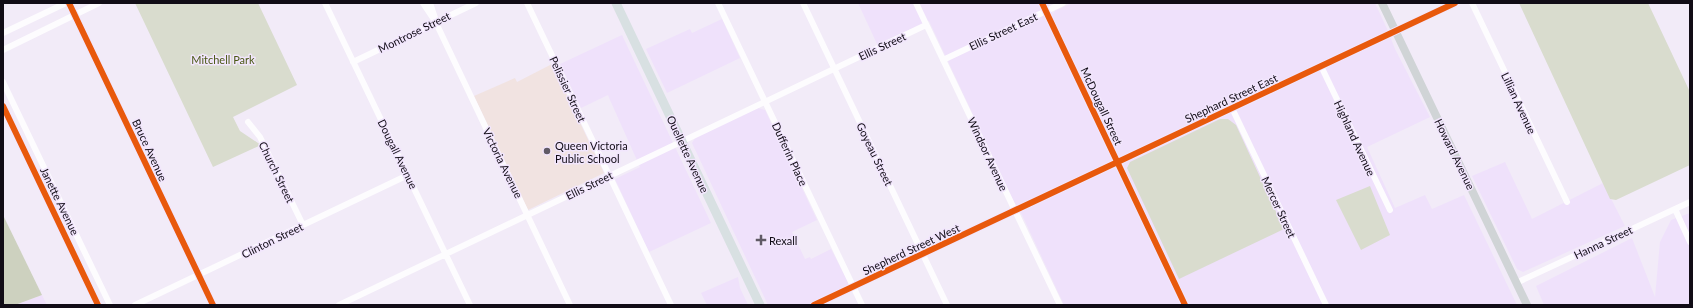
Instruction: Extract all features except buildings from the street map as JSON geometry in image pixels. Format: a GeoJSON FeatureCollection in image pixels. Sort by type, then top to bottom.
{"type":"FeatureCollection","features":[{"type":"Feature","properties":{"kind":"main road","name":"Ouellette Avenue"},"geometry":{"type":"LineString","coordinates":[[616,3],[760,305]]}},
{"type":"Feature","properties":{"kind":"main road","name":"Howard Avenue"},"geometry":{"type":"LineString","coordinates":[[1382,3],[1527,305]]}},
{"type":"Feature","properties":{"kind":"street","name":"Bruce Avenue"},"geometry":{"type":"LineString","coordinates":[[68,3],[213,305]]}},
{"type":"Feature","properties":{"kind":"street"},"geometry":{"type":"LineString","coordinates":[[3,33],[68,3]]}},
{"type":"Feature","properties":{"kind":"street"},"geometry":{"type":"LineString","coordinates":[[3,50],[99,3]]}},
{"type":"Feature","properties":{"kind":"street","name":"Dougall Avenue"},"geometry":{"type":"LineString","coordinates":[[325,3],[470,305]]}},
{"type":"Feature","properties":{"kind":"street","name":"Victoria Avenue"},"geometry":{"type":"LineString","coordinates":[[423,3],[436,22]]}},
{"type":"Feature","properties":{"kind":"street","name":"Victoria Avenue"},"geometry":{"type":"LineString","coordinates":[[430,3],[436,22],[570,305]]}},
{"type":"Feature","properties":{"kind":"street","name":"Montrose Street"},"geometry":{"type":"LineString","coordinates":[[353,62],[476,3]]}},
{"type":"Feature","properties":{"kind":"street","name":"Pelissier Street"},"geometry":{"type":"LineString","coordinates":[[527,3],[671,305]]}},
{"type":"Feature","properties":{"kind":"street","name":"Dufferin Place"},"geometry":{"type":"LineString","coordinates":[[718,3],[862,305]]}},
{"type":"Feature","properties":{"kind":"street","name":"Goyeau Street"},"geometry":{"type":"LineString","coordinates":[[803,3],[947,305]]}},
{"type":"Feature","properties":{"kind":"street","name":"Windsor Avenue"},"geometry":{"type":"LineString","coordinates":[[916,3],[1060,305]]}},
{"type":"Feature","properties":{"kind":"street","name":"McDougall Street"},"geometry":{"type":"LineString","coordinates":[[1042,3],[1185,305]]}},
{"type":"Feature","properties":{"kind":"street","name":"Ellis Street East"},"geometry":{"type":"LineString","coordinates":[[943,60],[1062,3]]}},
{"type":"Feature","properties":{"kind":"street","name":"Shephard Street East"},"geometry":{"type":"LineString","coordinates":[[1015,211],[1455,3]]}},
{"type":"Feature","properties":{"kind":"street","name":"Lillian Avenue"},"geometry":{"type":"LineString","coordinates":[[1472,3],[1567,202]]}},
{"type":"Feature","properties":{"kind":"street","name":"Ellis Street"},"geometry":{"type":"LineString","coordinates":[[339,305],[926,25]]}},
{"type":"Feature","properties":{"kind":"street","name":"Highland Avenue"},"geometry":{"type":"LineString","coordinates":[[1321,66],[1390,210]]}},
{"type":"Feature","properties":{"kind":"street","name":"Janette Avenue"},"geometry":{"type":"LineString","coordinates":[[3,82],[110,305]]}},
{"type":"Feature","properties":{"kind":"street","name":"Janette Avenue"},"geometry":{"type":"LineString","coordinates":[[3,106],[98,305]]}},
{"type":"Feature","properties":{"kind":"street","name":"Mercer Street"},"geometry":{"type":"LineString","coordinates":[[1232,108],[1326,305]]}},
{"type":"Feature","properties":{"kind":"street","name":"Church Street"},"geometry":{"type":"LineString","coordinates":[[248,122],[260,137],[303,225]]}},
{"type":"Feature","properties":{"kind":"street","name":"Clinton Street"},"geometry":{"type":"LineString","coordinates":[[136,305],[408,175]]}},
{"type":"Feature","properties":{"kind":"street","name":"Hanna Street"},"geometry":{"type":"LineString","coordinates":[[1516,283],[1690,202]]}},
{"type":"Feature","properties":{"kind":"street"},"geometry":{"type":"LineString","coordinates":[[1674,209],[1690,242]]}},
{"type":"Feature","properties":{"kind":"street","name":"Shepherd Street West"},"geometry":{"type":"LineString","coordinates":[[814,305],[1015,211]]}},
{"type":"Feature","properties":{"kind":"shaded area"},"geometry":{"type":"Polygon","coordinates":[[[858,3],[1052,3],[1048,5],[1053,14],[1055,11],[1072,3],[1375,3],[1395,49],[1430,117],[1367,147],[1395,208],[1425,195],[1432,209],[1464,195],[1517,305],[1064,305],[929,21],[877,44],[858,3]]]}},
{"type":"Feature","properties":{"kind":"shaded area"},"geometry":{"type":"Polygon","coordinates":[[[722,19],[740,58],[667,93],[646,49],[690,29],[692,33],[722,19]]]}},
{"type":"Feature","properties":{"kind":"shaded area"},"geometry":{"type":"Polygon","coordinates":[[[622,35],[711,223],[649,252],[615,179],[640,167],[608,95],[581,108],[560,64],[622,35]]]}},
{"type":"Feature","properties":{"kind":"shaded area","name":"Queen Victoria Public School"},"geometry":{"type":"Polygon","coordinates":[[[552,64],[604,173],[528,210],[474,96],[515,78],[517,82],[552,64]]]}},
{"type":"Feature","properties":{"kind":"shaded area"},"geometry":{"type":"Polygon","coordinates":[[[758,108],[765,110],[817,220],[792,232],[805,259],[810,257],[811,259],[831,249],[848,282],[848,293],[824,305],[768,305],[692,143],[697,135],[758,108]]]}},
{"type":"Feature","properties":{"kind":"shaded area"},"geometry":{"type":"Polygon","coordinates":[[[1505,162],[1532,219],[1603,183],[1625,226],[1523,272],[1517,269],[1472,176],[1505,162]]]}},
{"type":"Feature","properties":{"kind":"shaded area"},"geometry":{"type":"Polygon","coordinates":[[[1690,213],[1690,305],[1544,305],[1536,286],[1632,238],[1655,297],[1660,242],[1671,220],[1690,213]]]}},
{"type":"Feature","properties":{"kind":"shaded area"},"geometry":{"type":"Polygon","coordinates":[[[738,277],[740,288],[748,305],[707,305],[701,293],[738,277]]]}},
{"type":"Feature","properties":{"kind":"shaded area"},"geometry":{"type":"Polygon","coordinates":[[[42,295],[47,305],[15,305],[42,295]]]}},
{"type":"Feature","properties":{"kind":"green space","name":"Mitchell Park"},"geometry":{"type":"Polygon","coordinates":[[[135,3],[258,3],[297,85],[233,117],[240,131],[261,145],[213,167],[135,3]]]}},
{"type":"Feature","properties":{"kind":"green space"},"geometry":{"type":"Polygon","coordinates":[[[1519,3],[1648,3],[1690,92],[1690,165],[1616,200],[1610,199],[1519,3]]]}},
{"type":"Feature","properties":{"kind":"green space"},"geometry":{"type":"Polygon","coordinates":[[[1220,119],[1228,119],[1236,125],[1284,229],[1179,279],[1127,168],[1130,162],[1220,119]]]}},
{"type":"Feature","properties":{"kind":"green space"},"geometry":{"type":"Polygon","coordinates":[[[1370,186],[1390,235],[1361,250],[1336,200],[1370,186]]]}},
{"type":"Feature","properties":{"kind":"green space"},"geometry":{"type":"Polygon","coordinates":[[[3,215],[42,295],[15,305],[3,305],[3,215]]]}},
{"type":"Feature","properties":{"kind":"cycle path"},"geometry":{"type":"LineString","coordinates":[[69,3],[213,305]]}},
{"type":"Feature","properties":{"kind":"cycle path"},"geometry":{"type":"LineString","coordinates":[[1042,3],[1185,305]]}},
{"type":"Feature","properties":{"kind":"cycle path"},"geometry":{"type":"LineString","coordinates":[[814,305],[1455,3]]}},
{"type":"Feature","properties":{"kind":"cycle path"},"geometry":{"type":"LineString","coordinates":[[3,106],[98,305]]}},
{"type":"Feature","properties":{"kind":"place","name":"Queen Victoria Public School"},"geometry":{"type":"Point","coordinates":[547,151]}},
{"type":"Feature","properties":{"kind":"place","name":"Rexall"},"geometry":{"type":"Point","coordinates":[761,240]}}]}
